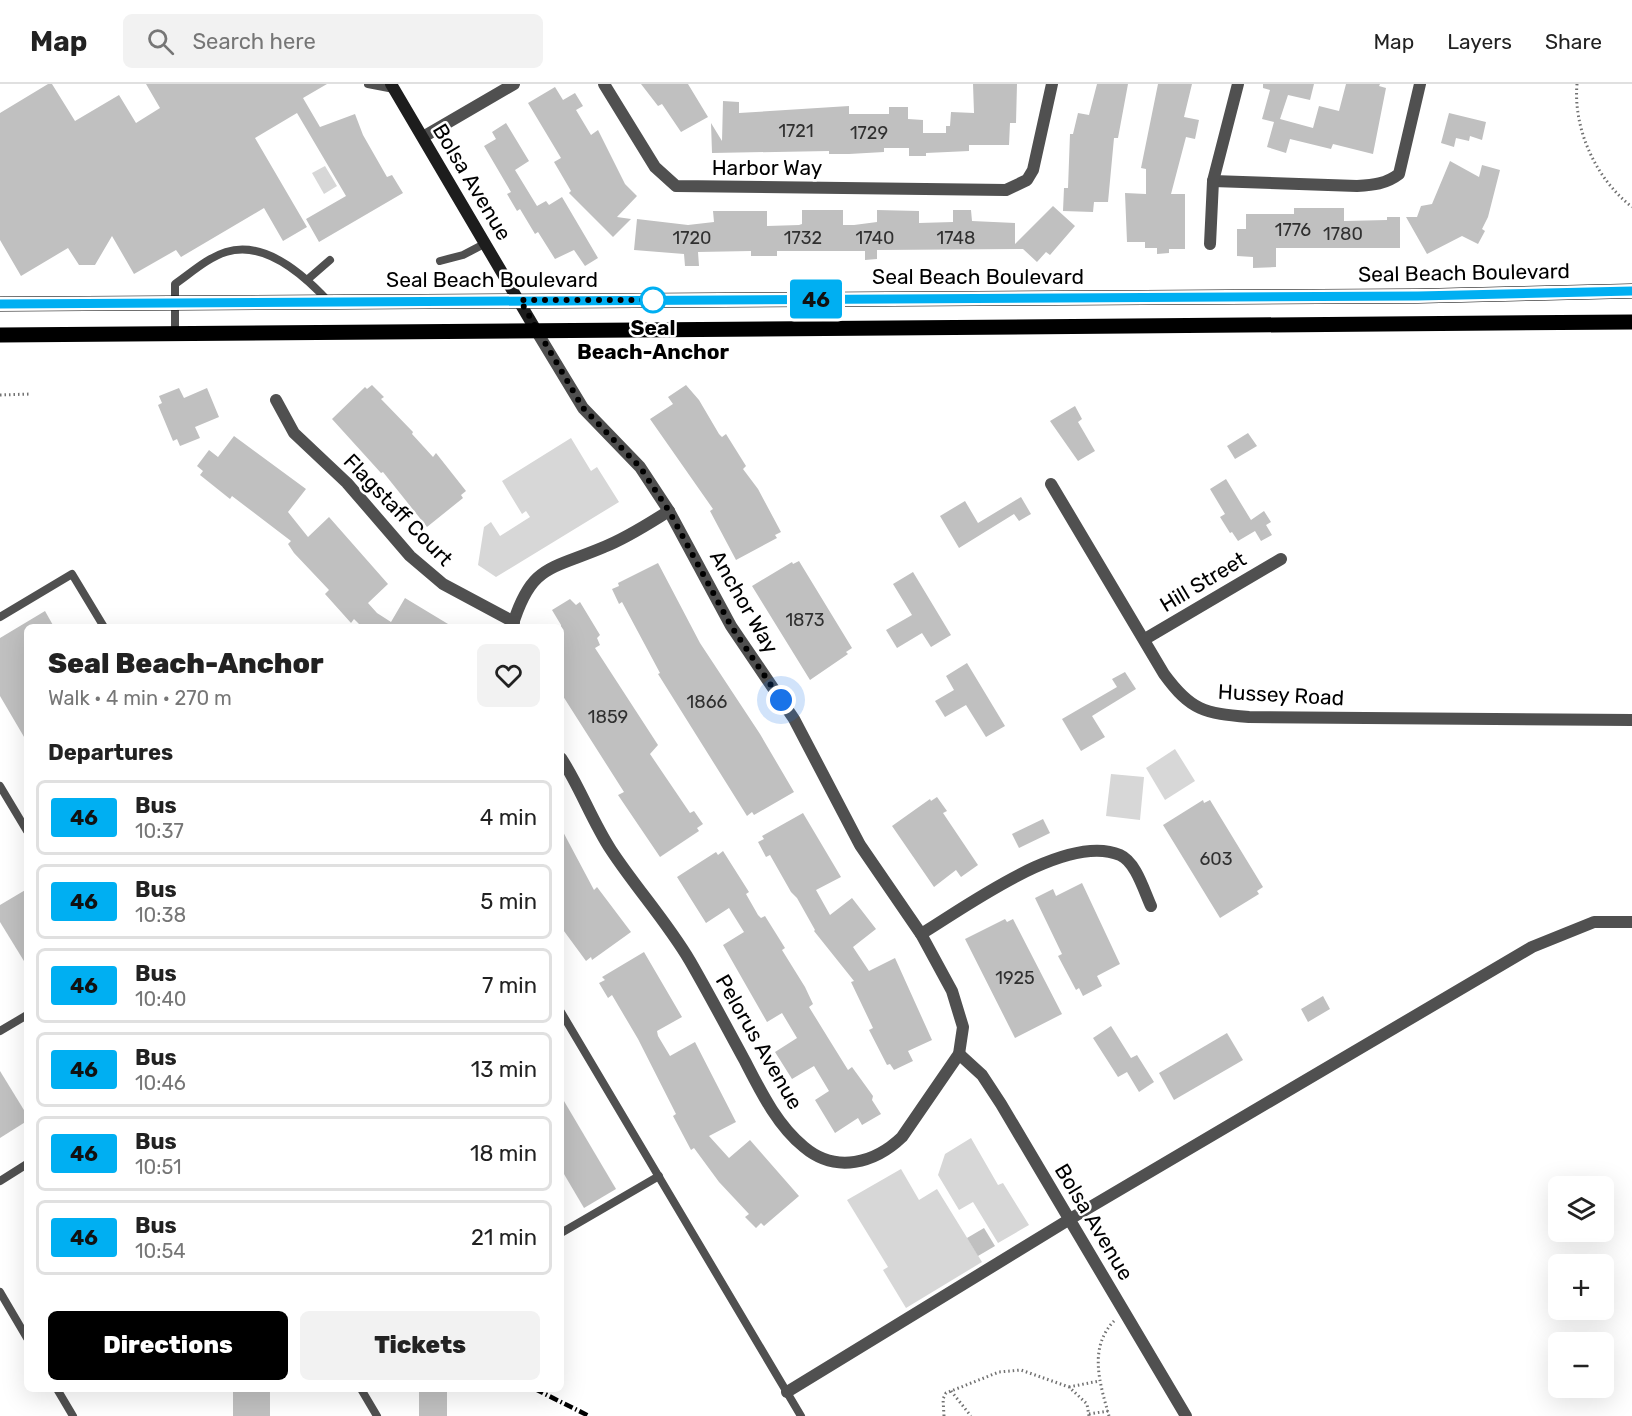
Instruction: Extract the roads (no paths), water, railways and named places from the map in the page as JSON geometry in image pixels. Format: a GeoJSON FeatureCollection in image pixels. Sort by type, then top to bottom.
{"type":"FeatureCollection","features":[{"type":"Feature","properties":{"kind":"main road","name":"Bolsa Avenue"},"geometry":{"type":"LineString","coordinates":[[393,87],[537,332]]}},
{"type":"Feature","properties":{"kind":"main road","name":"Seal Beach Boulevard"},"geometry":{"type":"LineString","coordinates":[[0,304],[1406,296],[1632,291]]}},
{"type":"Feature","properties":{"kind":"main road"},"geometry":{"type":"LineString","coordinates":[[0,335],[1632,322]]}},
{"type":"Feature","properties":{"kind":"street"},"geometry":{"type":"LineString","coordinates":[[423,137],[514,84]]}},
{"type":"Feature","properties":{"kind":"street","name":"Harbor Way"},"geometry":{"type":"LineString","coordinates":[[604,84],[655,167],[676,186],[1006,190],[1027,180],[1033,170],[1052,84]]}},
{"type":"Feature","properties":{"kind":"street"},"geometry":{"type":"LineString","coordinates":[[1210,244],[1213,182],[1238,84]]}},
{"type":"Feature","properties":{"kind":"street"},"geometry":{"type":"LineString","coordinates":[[1213,182],[1357,186],[1391,180],[1399,174],[1420,84]]}},
{"type":"Feature","properties":{"kind":"street","name":"Anchor Way"},"geometry":{"type":"LineString","coordinates":[[537,332],[583,408],[640,467],[669,511],[731,626],[794,719],[861,845],[921,934]]}},
{"type":"Feature","properties":{"kind":"street","name":"Flagstaff Court"},"geometry":{"type":"LineString","coordinates":[[276,400],[294,433],[347,483],[410,556],[443,584],[513,624]]}},
{"type":"Feature","properties":{"kind":"street","name":"Hussey Road"},"geometry":{"type":"LineString","coordinates":[[1051,484],[1164,674],[1180,696],[1198,708],[1222,715],[1632,720]]}},
{"type":"Feature","properties":{"kind":"street"},"geometry":{"type":"LineString","coordinates":[[513,624],[523,594],[534,580],[566,559],[604,547],[669,511]]}},
{"type":"Feature","properties":{"kind":"street","name":"Hill Street"},"geometry":{"type":"LineString","coordinates":[[1145,639],[1281,559]]}},
{"type":"Feature","properties":{"kind":"street","name":"Pelorus Avenue"},"geometry":{"type":"LineString","coordinates":[[564,764],[610,848],[689,960],[768,1105],[804,1148],[820,1158],[842,1162],[864,1162],[876,1157],[902,1137],[960,1054]]}},
{"type":"Feature","properties":{"kind":"street"},"geometry":{"type":"LineString","coordinates":[[960,1054],[963,1027],[952,992],[921,934],[1029,870],[1066,855],[1101,851],[1122,856],[1151,906]]}},
{"type":"Feature","properties":{"kind":"street"},"geometry":{"type":"LineString","coordinates":[[787,1392],[1070,1219],[1532,947],[1594,922],[1632,922]]}},
{"type":"Feature","properties":{"kind":"street","name":"Bolsa Avenue"},"geometry":{"type":"LineString","coordinates":[[960,1054],[988,1084],[1186,1416]]}},
{"type":"Feature","properties":{"kind":"lane"},"geometry":{"type":"LineString","coordinates":[[368,84],[393,87]]}},
{"type":"Feature","properties":{"kind":"lane"},"geometry":{"type":"LineString","coordinates":[[440,261],[463,255],[486,243]]}},
{"type":"Feature","properties":{"kind":"lane"},"geometry":{"type":"LineString","coordinates":[[175,333],[175,284],[210,259],[238,249],[256,251],[300,273],[329,302]]}},
{"type":"Feature","properties":{"kind":"lane"},"geometry":{"type":"LineString","coordinates":[[307,280],[330,260]]}},
{"type":"Feature","properties":{"kind":"lane"},"geometry":{"type":"LineString","coordinates":[[0,617],[72,574],[102,624]]}},
{"type":"Feature","properties":{"kind":"lane"},"geometry":{"type":"LineString","coordinates":[[0,786],[24,826]]}},
{"type":"Feature","properties":{"kind":"lane"},"geometry":{"type":"LineString","coordinates":[[0,1031],[24,1017]]}},
{"type":"Feature","properties":{"kind":"lane"},"geometry":{"type":"LineString","coordinates":[[564,1017],[801,1416]]}},
{"type":"Feature","properties":{"kind":"lane"},"geometry":{"type":"LineString","coordinates":[[0,1181],[24,1166]]}},
{"type":"Feature","properties":{"kind":"lane"},"geometry":{"type":"LineString","coordinates":[[564,1231],[659,1176]]}},
{"type":"Feature","properties":{"kind":"lane"},"geometry":{"type":"LineString","coordinates":[[0,1292],[24,1333]]}},
{"type":"Feature","properties":{"kind":"lane"},"geometry":{"type":"LineString","coordinates":[[59,1392],[73,1416]]}},
{"type":"Feature","properties":{"kind":"lane"},"geometry":{"type":"LineString","coordinates":[[363,1392],[377,1416]]}},
{"type":"Feature","properties":{"kind":"railway"},"geometry":{"type":"LineString","coordinates":[[541,1392],[589,1416]]}},
{"type":"Feature","properties":{"kind":"place","name":"Seal Beach-Anchor"},"geometry":{"type":"Point","coordinates":[653,300]}}]}
